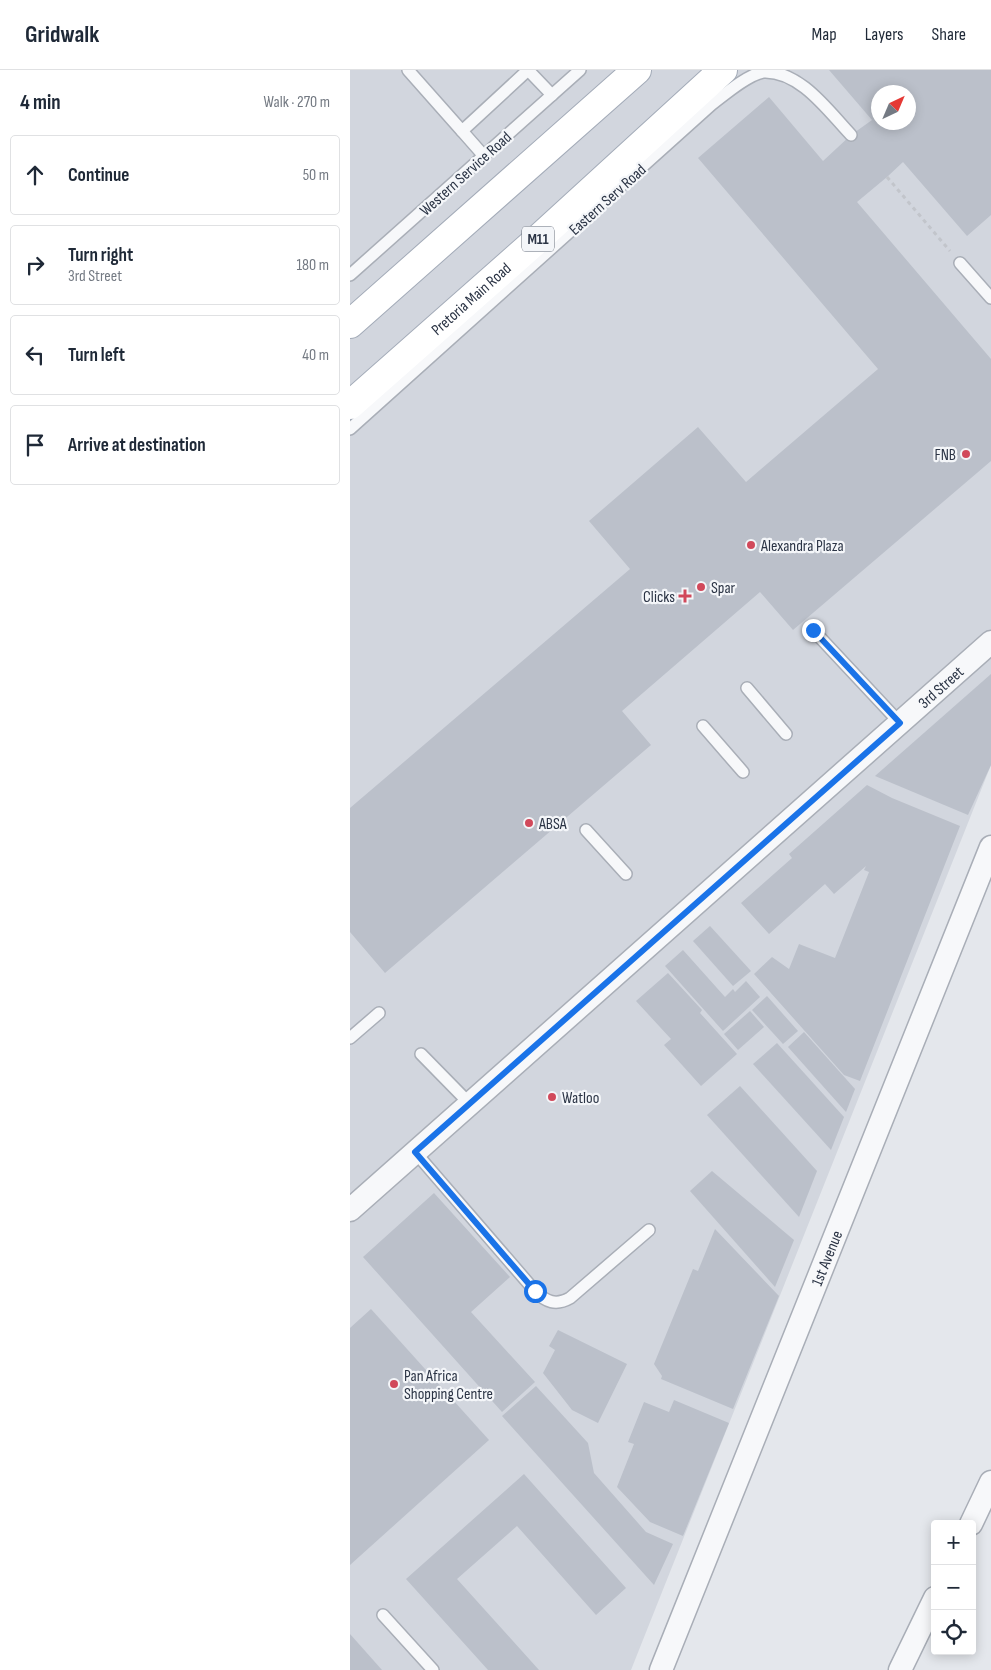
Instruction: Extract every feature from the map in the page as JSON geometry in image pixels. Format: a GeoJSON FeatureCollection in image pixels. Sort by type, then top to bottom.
{"type":"FeatureCollection","features":[{"type":"Feature","properties":{"kind":"main road"},"geometry":{"type":"LineString","coordinates":[[350,324],[637,70]]}},
{"type":"Feature","properties":{"kind":"main road","name":"Pretoria Main Road"},"geometry":{"type":"LineString","coordinates":[[350,405],[538,239],[723,70]]}},
{"type":"Feature","properties":{"kind":"street","name":"3rd Street"},"geometry":{"type":"LineString","coordinates":[[350,1210],[991,642]]}},
{"type":"Feature","properties":{"kind":"street","name":"1st Avenue"},"geometry":{"type":"LineString","coordinates":[[662,1670],[991,847]]}},
{"type":"Feature","properties":{"kind":"street"},"geometry":{"type":"LineString","coordinates":[[973,1520],[991,1482]]}},
{"type":"Feature","properties":{"kind":"street"},"geometry":{"type":"LineString","coordinates":[[900,1670],[931,1606]]}},
{"type":"Feature","properties":{"kind":"lane"},"geometry":{"type":"LineString","coordinates":[[408,70],[484,156]]}},
{"type":"Feature","properties":{"kind":"lane"},"geometry":{"type":"LineString","coordinates":[[462,131],[528,70],[552,95]]}},
{"type":"Feature","properties":{"kind":"lane","name":"Western Service Road"},"geometry":{"type":"LineString","coordinates":[[350,275],[580,70]]}},
{"type":"Feature","properties":{"kind":"lane","name":"Eastern Serv Road"},"geometry":{"type":"LineString","coordinates":[[350,429],[711,106],[741,82],[763,72],[782,74],[802,83],[852,135]]}},
{"type":"Feature","properties":{"kind":"lane"},"geometry":{"type":"LineString","coordinates":[[960,263],[991,298]]}},
{"type":"Feature","properties":{"kind":"lane"},"geometry":{"type":"LineString","coordinates":[[813,630],[900,723]]}},
{"type":"Feature","properties":{"kind":"lane"},"geometry":{"type":"LineString","coordinates":[[747,688],[786,734]]}},
{"type":"Feature","properties":{"kind":"lane"},"geometry":{"type":"LineString","coordinates":[[703,726],[743,772]]}},
{"type":"Feature","properties":{"kind":"lane"},"geometry":{"type":"LineString","coordinates":[[586,830],[626,874]]}},
{"type":"Feature","properties":{"kind":"lane"},"geometry":{"type":"LineString","coordinates":[[350,1038],[378,1013]]}},
{"type":"Feature","properties":{"kind":"lane"},"geometry":{"type":"LineString","coordinates":[[421,1054],[470,1104]]}},
{"type":"Feature","properties":{"kind":"lane"},"geometry":{"type":"LineString","coordinates":[[415,1152],[535,1291],[542,1298],[553,1302],[561,1303],[570,1298],[649,1230]]}},
{"type":"Feature","properties":{"kind":"lane"},"geometry":{"type":"LineString","coordinates":[[383,1615],[433,1670]]}},
{"type":"Feature","properties":{"kind":"path"},"geometry":{"type":"LineString","coordinates":[[887,177],[960,263]]}},
{"type":"Feature","properties":{"kind":"shaded area"},"geometry":{"type":"Polygon","coordinates":[[[350,70],[991,70],[991,765],[631,1670],[350,1670],[350,70]]]}},
{"type":"Feature","properties":{"kind":"building","name":"Alexandra Plaza"},"geometry":{"type":"Polygon","coordinates":[[[829,70],[991,70],[991,215],[967,236],[903,162],[857,202],[991,359],[991,461],[793,630],[760,592],[622,711],[651,745],[385,973],[350,932],[350,808],[630,569],[589,521],[698,427],[746,482],[878,369],[698,158],[769,97],[823,161],[851,135],[871,121],[871,130],[916,130],[916,85],[871,85],[871,119],[829,70]]]}},
{"type":"Feature","properties":{"kind":"building"},"geometry":{"type":"Polygon","coordinates":[[[991,674],[991,765],[968,815],[875,776],[991,674]]]}},
{"type":"Feature","properties":{"kind":"building"},"geometry":{"type":"Polygon","coordinates":[[[867,785],[892,798],[960,826],[860,1081],[844,1075],[754,974],[772,957],[789,969],[799,944],[835,958],[869,872],[864,870],[866,866],[834,894],[825,884],[769,934],[741,903],[792,858],[789,854],[867,785]]]}},
{"type":"Feature","properties":{"kind":"building"},"geometry":{"type":"Polygon","coordinates":[[[710,926],[751,971],[733,986],[693,941],[710,926]]]}},
{"type":"Feature","properties":{"kind":"building"},"geometry":{"type":"Polygon","coordinates":[[[683,950],[725,997],[733,989],[735,992],[746,981],[760,997],[723,1031],[665,966],[683,950]]]}},
{"type":"Feature","properties":{"kind":"building"},"geometry":{"type":"Polygon","coordinates":[[[668,973],[702,1010],[700,1013],[737,1054],[701,1086],[664,1045],[671,1039],[636,1001],[668,973]]]}},
{"type":"Feature","properties":{"kind":"building"},"geometry":{"type":"Polygon","coordinates":[[[767,996],[798,1031],[783,1044],[752,1010],[767,996]]]}},
{"type":"Feature","properties":{"kind":"building"},"geometry":{"type":"Polygon","coordinates":[[[750,1011],[764,1027],[738,1050],[724,1034],[750,1011]]]}},
{"type":"Feature","properties":{"kind":"building"},"geometry":{"type":"Polygon","coordinates":[[[804,1032],[855,1089],[846,1112],[788,1047],[804,1032]]]}},
{"type":"Feature","properties":{"kind":"building"},"geometry":{"type":"Polygon","coordinates":[[[777,1043],[844,1117],[831,1150],[753,1064],[777,1043]]]}},
{"type":"Feature","properties":{"kind":"building"},"geometry":{"type":"Polygon","coordinates":[[[740,1086],[817,1171],[799,1217],[707,1115],[740,1086]]]}},
{"type":"Feature","properties":{"kind":"building"},"geometry":{"type":"Polygon","coordinates":[[[712,1171],[794,1240],[775,1287],[690,1191],[712,1171]]]}},
{"type":"Feature","properties":{"kind":"building"},"geometry":{"type":"Polygon","coordinates":[[[434,1193],[510,1277],[471,1312],[535,1382],[502,1412],[363,1257],[434,1193]]]}},
{"type":"Feature","properties":{"kind":"building"},"geometry":{"type":"Polygon","coordinates":[[[715,1229],[779,1296],[733,1409],[661,1379],[662,1376],[654,1364],[693,1269],[698,1271],[715,1229]]]}},
{"type":"Feature","properties":{"kind":"building","name":"Pan Africa Shopping Centre"},"geometry":{"type":"Polygon","coordinates":[[[371,1309],[489,1440],[350,1565],[350,1328],[371,1309]]]}},
{"type":"Feature","properties":{"kind":"building"},"geometry":{"type":"Polygon","coordinates":[[[558,1330],[627,1364],[598,1423],[572,1410],[543,1373],[555,1350],[549,1346],[558,1330]]]}},
{"type":"Feature","properties":{"kind":"building"},"geometry":{"type":"Polygon","coordinates":[[[536,1386],[588,1443],[594,1473],[646,1532],[673,1544],[654,1585],[502,1416],[536,1386]]]}},
{"type":"Feature","properties":{"kind":"building"},"geometry":{"type":"Polygon","coordinates":[[[674,1400],[729,1423],[683,1536],[650,1522],[617,1487],[634,1444],[628,1442],[644,1402],[669,1412],[674,1400]]]}},
{"type":"Feature","properties":{"kind":"building"},"geometry":{"type":"Polygon","coordinates":[[[524,1474],[626,1588],[596,1615],[517,1526],[457,1579],[539,1670],[488,1670],[406,1579],[524,1474]]]}},
{"type":"Feature","properties":{"kind":"building"},"geometry":{"type":"Polygon","coordinates":[[[350,1634],[382,1670],[350,1670],[350,1634]]]}},
{"type":"Feature","properties":{"kind":"place","name":"FNB"},"geometry":{"type":"Point","coordinates":[966,454]}},
{"type":"Feature","properties":{"kind":"place","name":"Alexandra Plaza"},"geometry":{"type":"Point","coordinates":[751,545]}},
{"type":"Feature","properties":{"kind":"place","name":"Spar"},"geometry":{"type":"Point","coordinates":[701,587]}},
{"type":"Feature","properties":{"kind":"place","name":"Clicks"},"geometry":{"type":"Point","coordinates":[685,596]}},
{"type":"Feature","properties":{"kind":"place","name":"ABSA"},"geometry":{"type":"Point","coordinates":[529,823]}},
{"type":"Feature","properties":{"kind":"place","name":"Watloo"},"geometry":{"type":"Point","coordinates":[552,1097]}},
{"type":"Feature","properties":{"kind":"place","name":"Pan Africa Shopping Centre"},"geometry":{"type":"Point","coordinates":[394,1384]}},
{"type":"Feature","properties":{"kind":"route"},"geometry":{"type":"LineString","coordinates":[[535,1291],[415,1152],[900,723],[813,630]]}}]}
